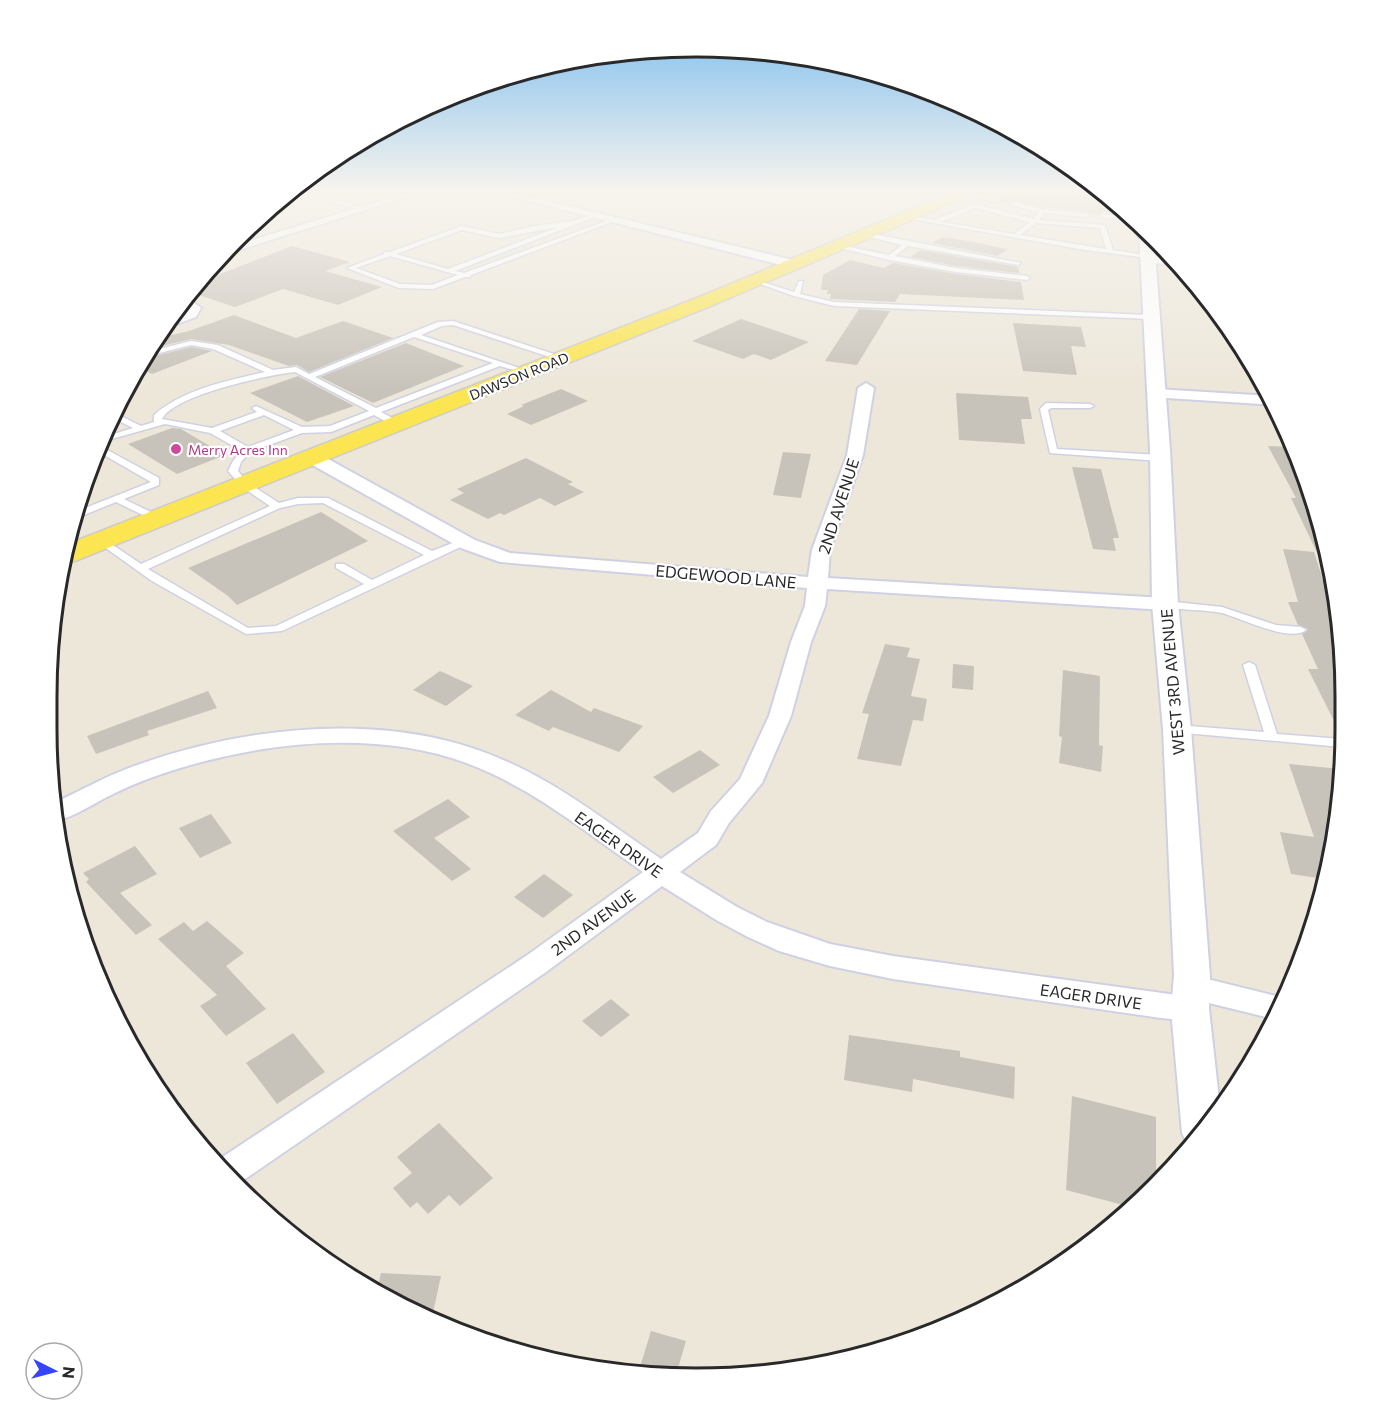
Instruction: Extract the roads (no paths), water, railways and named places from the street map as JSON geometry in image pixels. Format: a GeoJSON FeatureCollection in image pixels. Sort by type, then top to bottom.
{"type":"FeatureCollection","features":[{"type":"Feature","properties":{"kind":"main road","name":"DAWSON ROAD"},"geometry":{"type":"LineString","coordinates":[[74,552],[754,280],[797,273],[820,256]]}},
{"type":"Feature","properties":{"kind":"street"},"geometry":{"type":"LineString","coordinates":[[740,256],[797,273]]}},
{"type":"Feature","properties":{"kind":"street"},"geometry":{"type":"LineString","coordinates":[[1147,258],[1162,260]]}},
{"type":"Feature","properties":{"kind":"street","name":"WEST 3RD AVENUE"},"geometry":{"type":"LineString","coordinates":[[1147,258],[1160,458],[1165,604],[1177,729],[1191,998],[1201,1120]]}},
{"type":"Feature","properties":{"kind":"street"},"geometry":{"type":"LineString","coordinates":[[181,318],[191,314],[194,308],[190,305]]}},
{"type":"Feature","properties":{"kind":"street","name":"2ND AVENUE"},"geometry":{"type":"LineString","coordinates":[[233,1169],[536,964],[708,839],[720,817],[750,783],[780,716],[801,642],[815,606],[822,550],[855,455],[866,388]]}},
{"type":"Feature","properties":{"kind":"street"},"geometry":{"type":"LineString","coordinates":[[1155,394],[1262,400]]}},
{"type":"Feature","properties":{"kind":"street","name":"EDGEWOOD LANE"},"geometry":{"type":"LineString","coordinates":[[313,458],[463,542],[507,558],[819,583],[1165,604]]}},
{"type":"Feature","properties":{"kind":"street","name":"EAGER DRIVE"},"geometry":{"type":"LineString","coordinates":[[62,810],[135,774],[243,744],[284,738],[330,736],[374,737],[417,743],[478,758],[554,798],[695,897],[790,943],[855,961],[1136,1004],[1191,998],[1271,1007]]}},
{"type":"Feature","properties":{"kind":"lane"},"geometry":{"type":"LineString","coordinates":[[378,256],[350,268],[399,286],[433,288],[519,256]]}},
{"type":"Feature","properties":{"kind":"lane"},"geometry":{"type":"LineString","coordinates":[[399,256],[468,276]]}},
{"type":"Feature","properties":{"kind":"lane"},"geometry":{"type":"LineString","coordinates":[[448,271],[485,256]]}},
{"type":"Feature","properties":{"kind":"lane"},"geometry":{"type":"LineString","coordinates":[[882,256],[956,270],[1027,278]]}},
{"type":"Feature","properties":{"kind":"lane"},"geometry":{"type":"LineString","coordinates":[[980,256],[1018,263]]}},
{"type":"Feature","properties":{"kind":"lane"},"geometry":{"type":"LineString","coordinates":[[1139,256],[1147,258]]}},
{"type":"Feature","properties":{"kind":"lane"},"geometry":{"type":"LineString","coordinates":[[796,295],[797,273]]}},
{"type":"Feature","properties":{"kind":"lane"},"geometry":{"type":"LineString","coordinates":[[754,280],[796,295],[834,304],[1151,317]]}},
{"type":"Feature","properties":{"kind":"lane"},"geometry":{"type":"LineString","coordinates":[[812,299],[832,297]]}},
{"type":"Feature","properties":{"kind":"lane"},"geometry":{"type":"LineString","coordinates":[[843,298],[859,305]]}},
{"type":"Feature","properties":{"kind":"lane"},"geometry":{"type":"LineString","coordinates":[[309,376],[441,324],[453,323],[562,358]]}},
{"type":"Feature","properties":{"kind":"lane"},"geometry":{"type":"LineString","coordinates":[[415,335],[527,372]]}},
{"type":"Feature","properties":{"kind":"lane"},"geometry":{"type":"LineString","coordinates":[[158,352],[191,343],[215,347],[272,372]]}},
{"type":"Feature","properties":{"kind":"lane"},"geometry":{"type":"LineString","coordinates":[[277,506],[245,485],[232,471],[247,450],[301,430],[334,427],[500,363]]}},
{"type":"Feature","properties":{"kind":"lane"},"geometry":{"type":"LineString","coordinates":[[158,423],[157,417],[165,407],[218,387],[272,372],[296,369],[323,385],[372,408],[374,412],[397,424]]}},
{"type":"Feature","properties":{"kind":"lane"},"geometry":{"type":"LineString","coordinates":[[1090,406],[1049,405],[1044,409],[1053,451],[1160,458]]}},
{"type":"Feature","properties":{"kind":"lane"},"geometry":{"type":"LineString","coordinates":[[213,430],[260,410],[301,430]]}},
{"type":"Feature","properties":{"kind":"lane"},"geometry":{"type":"LineString","coordinates":[[121,418],[139,428]]}},
{"type":"Feature","properties":{"kind":"lane"},"geometry":{"type":"LineString","coordinates":[[112,437],[165,421],[213,430],[247,450]]}},
{"type":"Feature","properties":{"kind":"lane"},"geometry":{"type":"LineString","coordinates":[[334,427],[360,439]]}},
{"type":"Feature","properties":{"kind":"lane"},"geometry":{"type":"LineString","coordinates":[[85,512],[156,483],[156,480],[106,452]]}},
{"type":"Feature","properties":{"kind":"lane"},"geometry":{"type":"LineString","coordinates":[[117,499],[158,519]]}},
{"type":"Feature","properties":{"kind":"lane"},"geometry":{"type":"LineString","coordinates":[[141,568],[277,506],[298,501],[325,500],[432,555]]}},
{"type":"Feature","properties":{"kind":"lane"},"geometry":{"type":"LineString","coordinates":[[101,541],[141,568],[246,631],[278,629],[463,542]]}},
{"type":"Feature","properties":{"kind":"lane"},"geometry":{"type":"LineString","coordinates":[[340,566],[372,585]]}},
{"type":"Feature","properties":{"kind":"lane"},"geometry":{"type":"LineString","coordinates":[[1165,604],[1222,610],[1275,628],[1301,630]]}},
{"type":"Feature","properties":{"kind":"lane"},"geometry":{"type":"LineString","coordinates":[[1250,665],[1272,737]]}},
{"type":"Feature","properties":{"kind":"lane"},"geometry":{"type":"LineString","coordinates":[[1177,729],[1335,742]]}},
{"type":"Feature","properties":{"kind":"place","name":"Merry Acres Inn"},"geometry":{"type":"Point","coordinates":[176,449]}}]}
